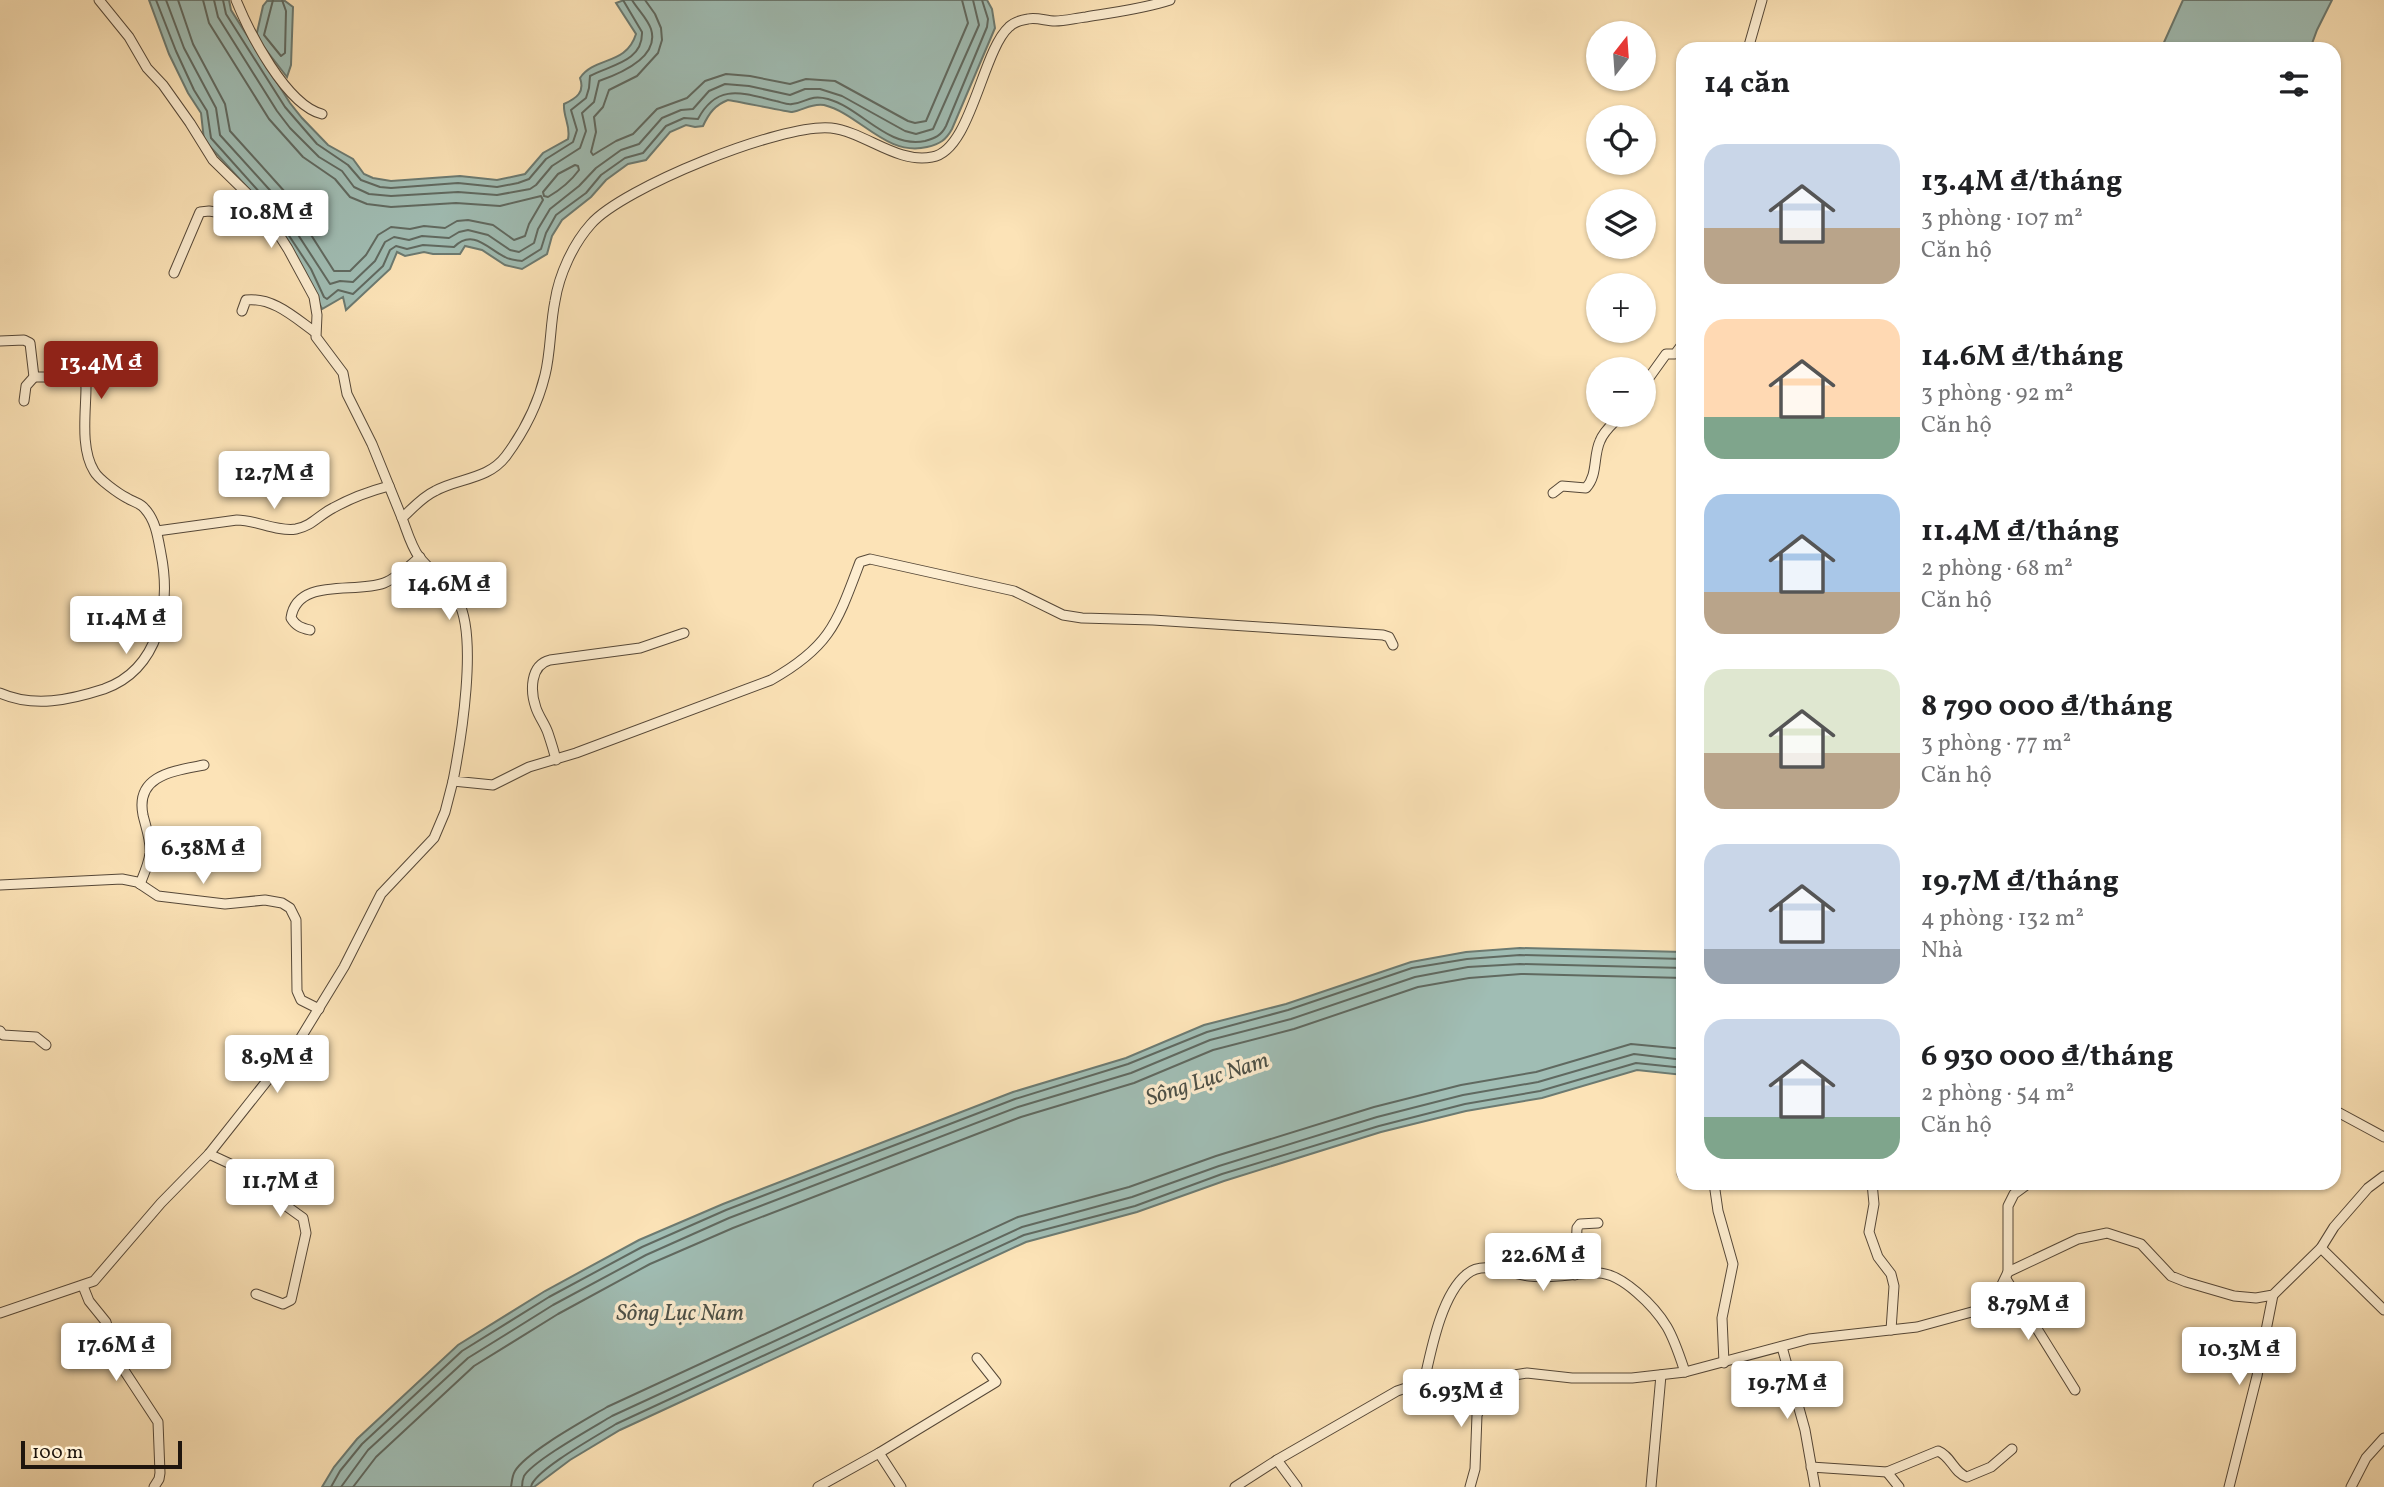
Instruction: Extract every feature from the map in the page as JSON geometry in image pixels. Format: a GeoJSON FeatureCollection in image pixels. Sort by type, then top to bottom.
{"type":"FeatureCollection","features":[{"type":"Feature","properties":{"kind":"street"},"geometry":{"type":"LineString","coordinates":[[0,1313],[83,1286],[100,1276],[161,1203],[209,1154],[300,1039],[344,967],[381,894],[434,838],[445,811],[460,748],[468,638],[461,606],[413,547],[372,444],[347,394],[343,373],[319,342],[315,332],[317,315],[314,297],[288,249],[254,199],[213,160],[190,122],[147,68],[129,37],[99,0]]}},
{"type":"Feature","properties":{"kind":"street"},"geometry":{"type":"LineString","coordinates":[[236,0],[254,39],[276,75],[308,106],[322,114]]}},
{"type":"Feature","properties":{"kind":"street"},"geometry":{"type":"LineString","coordinates":[[402,518],[435,491],[489,471],[504,459],[534,406],[545,375],[555,298],[566,265],[590,224],[614,205],[723,153],[800,129],[842,130],[903,155],[934,158],[953,143],[1001,36],[1015,23],[1032,18],[1055,21],[1133,10],[1170,0]]}},
{"type":"Feature","properties":{"kind":"street"},"geometry":{"type":"LineString","coordinates":[[1750,42],[1762,0]]}},
{"type":"Feature","properties":{"kind":"street"},"geometry":{"type":"LineString","coordinates":[[174,273],[200,212],[268,220]]}},
{"type":"Feature","properties":{"kind":"street"},"geometry":{"type":"LineString","coordinates":[[242,311],[246,300],[269,303],[280,307],[315,332]]}},
{"type":"Feature","properties":{"kind":"street"},"geometry":{"type":"LineString","coordinates":[[0,341],[24,340],[30,343],[34,377],[26,386],[23,401]]}},
{"type":"Feature","properties":{"kind":"street"},"geometry":{"type":"LineString","coordinates":[[1656,368],[1666,354],[1676,353]]}},
{"type":"Feature","properties":{"kind":"street"},"geometry":{"type":"LineString","coordinates":[[0,693],[26,702],[40,703],[95,692],[114,685],[130,675],[152,648],[164,610],[164,569],[157,531],[144,507],[120,494],[93,470],[86,436],[84,380],[77,377],[34,377]]}},
{"type":"Feature","properties":{"kind":"street"},"geometry":{"type":"LineString","coordinates":[[1553,493],[1562,486],[1588,486],[1600,440],[1609,427]]}},
{"type":"Feature","properties":{"kind":"street"},"geometry":{"type":"LineString","coordinates":[[157,531],[237,520],[293,529],[309,526],[330,509],[344,502],[389,486]]}},
{"type":"Feature","properties":{"kind":"street"},"geometry":{"type":"LineString","coordinates":[[310,630],[302,629],[291,618],[294,604],[306,594],[385,582],[420,558]]}},
{"type":"Feature","properties":{"kind":"street"},"geometry":{"type":"LineString","coordinates":[[453,780],[493,785],[529,767],[556,760],[771,680],[797,665],[824,639],[840,611],[860,562],[870,559],[1014,591],[1063,615],[1383,635],[1389,638],[1393,645]]}},
{"type":"Feature","properties":{"kind":"street"},"geometry":{"type":"LineString","coordinates":[[556,760],[547,730],[536,709],[532,691],[535,673],[540,665],[550,660],[640,648],[684,633]]}},
{"type":"Feature","properties":{"kind":"street"},"geometry":{"type":"LineString","coordinates":[[140,884],[150,852],[142,804],[144,790],[149,783],[162,776],[204,765]]}},
{"type":"Feature","properties":{"kind":"street"},"geometry":{"type":"LineString","coordinates":[[0,885],[122,879],[140,884],[158,896],[225,904],[274,901],[290,908],[296,920],[297,991],[301,1000],[319,1009]]}},
{"type":"Feature","properties":{"kind":"street"},"geometry":{"type":"LineString","coordinates":[[0,1031],[3,1035],[36,1037],[46,1045]]}},
{"type":"Feature","properties":{"kind":"street"},"geometry":{"type":"LineString","coordinates":[[2341,1114],[2384,1137]]}},
{"type":"Feature","properties":{"kind":"street"},"geometry":{"type":"LineString","coordinates":[[209,1154],[253,1174],[271,1195],[299,1213],[305,1222],[306,1233],[290,1300],[283,1304],[256,1294]]}},
{"type":"Feature","properties":{"kind":"street"},"geometry":{"type":"LineString","coordinates":[[2007,1276],[2078,1239],[2107,1233],[2141,1244],[2171,1276],[2234,1296],[2256,1298],[2273,1295],[2321,1248],[2334,1227],[2368,1188],[2384,1176]]}},
{"type":"Feature","properties":{"kind":"street"},"geometry":{"type":"LineString","coordinates":[[1715,1190],[1733,1264],[1723,1318],[1724,1363]]}},
{"type":"Feature","properties":{"kind":"street"},"geometry":{"type":"LineString","coordinates":[[1873,1190],[1874,1204],[1869,1232],[1878,1257],[1891,1274],[1894,1286],[1891,1330]]}},
{"type":"Feature","properties":{"kind":"street"},"geometry":{"type":"LineString","coordinates":[[1235,1487],[1397,1391],[1424,1382],[1459,1388],[1490,1386],[1508,1376],[1527,1373],[1572,1378],[1632,1378],[1685,1372],[1809,1339],[1917,1327],[1979,1310],[1995,1299],[2007,1276],[2008,1206],[2014,1194],[2019,1190]]}},
{"type":"Feature","properties":{"kind":"street"},"geometry":{"type":"LineString","coordinates":[[1575,1275],[1577,1228],[1580,1224],[1598,1223]]}},
{"type":"Feature","properties":{"kind":"street"},"geometry":{"type":"LineString","coordinates":[[2321,1248],[2384,1310]]}},
{"type":"Feature","properties":{"kind":"street"},"geometry":{"type":"LineString","coordinates":[[1424,1382],[1437,1331],[1453,1291],[1470,1272],[1479,1268],[1550,1278],[1601,1273],[1615,1276],[1626,1283],[1657,1314],[1666,1327],[1685,1372]]}},
{"type":"Feature","properties":{"kind":"street"},"geometry":{"type":"LineString","coordinates":[[2007,1276],[2075,1390]]}},
{"type":"Feature","properties":{"kind":"street"},"geometry":{"type":"LineString","coordinates":[[83,1286],[89,1301],[106,1322],[118,1361],[158,1422],[160,1473],[153,1487]]}},
{"type":"Feature","properties":{"kind":"street"},"geometry":{"type":"LineString","coordinates":[[2229,1487],[2257,1376],[2273,1295]]}},
{"type":"Feature","properties":{"kind":"street"},"geometry":{"type":"LineString","coordinates":[[1782,1347],[1805,1430],[1815,1487]]}},
{"type":"Feature","properties":{"kind":"street"},"geometry":{"type":"LineString","coordinates":[[818,1487],[996,1382],[977,1358]]}},
{"type":"Feature","properties":{"kind":"street"},"geometry":{"type":"LineString","coordinates":[[1651,1487],[1661,1375]]}},
{"type":"Feature","properties":{"kind":"street"},"geometry":{"type":"LineString","coordinates":[[1470,1487],[1475,1468],[1477,1415],[1490,1386]]}},
{"type":"Feature","properties":{"kind":"street"},"geometry":{"type":"LineString","coordinates":[[2351,1487],[2366,1458],[2384,1438]]}},
{"type":"Feature","properties":{"kind":"street"},"geometry":{"type":"LineString","coordinates":[[1811,1466],[1887,1472],[1938,1451],[1944,1453],[1960,1474],[1967,1477],[1992,1467],[2012,1449]]}},
{"type":"Feature","properties":{"kind":"street"},"geometry":{"type":"LineString","coordinates":[[879,1453],[901,1487]]}},
{"type":"Feature","properties":{"kind":"street"},"geometry":{"type":"LineString","coordinates":[[1278,1460],[1297,1487]]}},
{"type":"Feature","properties":{"kind":"street"},"geometry":{"type":"LineString","coordinates":[[1887,1472],[1899,1487]]}},
{"type":"Feature","properties":{"kind":"water"},"geometry":{"type":"Polygon","coordinates":[[[149,0],[229,0],[231,10],[302,118],[328,145],[353,159],[364,174],[391,181],[460,176],[497,180],[525,174],[543,153],[568,139],[564,104],[579,94],[580,78],[594,66],[618,56],[631,44],[636,34],[616,3],[624,0],[987,0],[992,9],[995,28],[952,129],[945,139],[936,144],[912,148],[899,146],[824,105],[792,112],[728,100],[713,110],[703,126],[686,125],[670,132],[646,160],[628,164],[606,180],[591,197],[562,220],[552,236],[547,254],[522,269],[505,265],[482,250],[465,246],[460,254],[424,252],[405,256],[397,252],[390,269],[346,310],[343,297],[322,309],[305,273],[256,197],[204,140],[201,113],[169,54],[149,0]]]}},
{"type":"Feature","properties":{"kind":"water"},"geometry":{"type":"Polygon","coordinates":[[[2183,0],[2332,0],[2313,42],[2164,42],[2183,0]]]}},
{"type":"Feature","properties":{"kind":"water"},"geometry":{"type":"Polygon","coordinates":[[[267,1],[285,1],[293,7],[291,65],[287,77],[256,37],[263,6],[267,1]]]}},
{"type":"Feature","properties":{"kind":"water","name":"Sông Lục Nam"},"geometry":{"type":"Polygon","coordinates":[[[1520,948],[1676,952],[1676,1074],[1637,1070],[1542,1098],[1466,1111],[1381,1132],[1224,1181],[1137,1212],[1026,1242],[620,1430],[570,1460],[534,1487],[322,1487],[357,1439],[458,1345],[545,1291],[639,1240],[723,1204],[1013,1092],[1126,1058],[1204,1025],[1286,1004],[1411,962],[1466,952],[1520,948]]]}}]}
